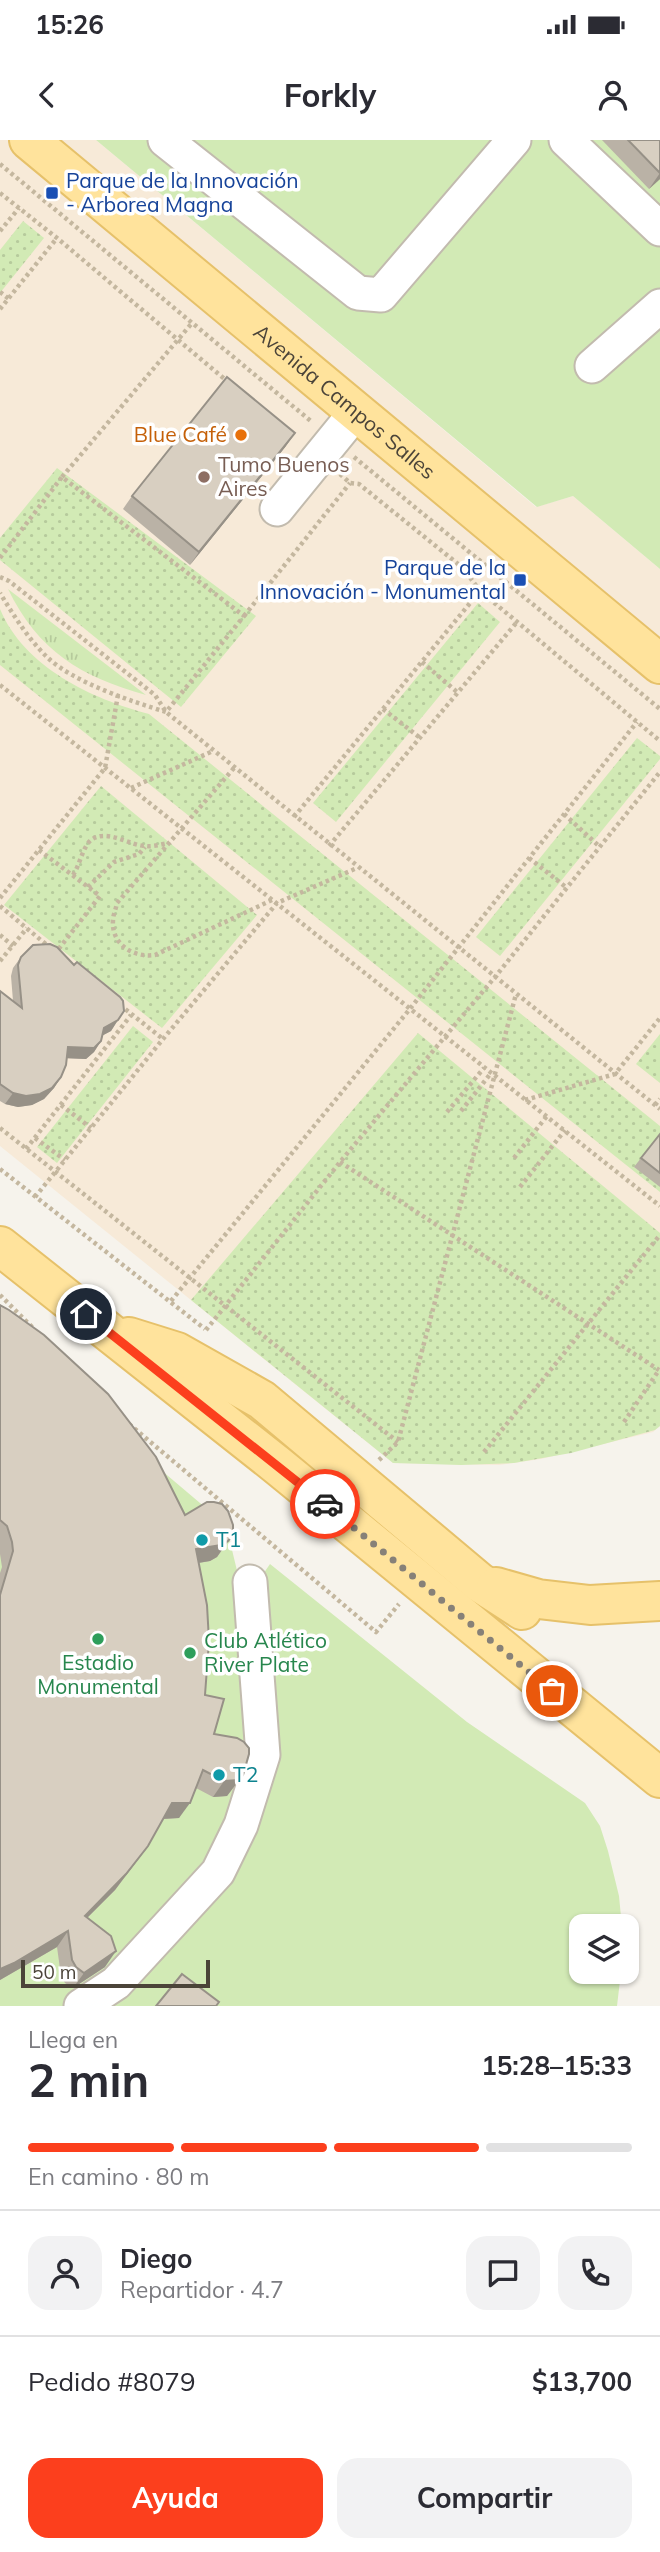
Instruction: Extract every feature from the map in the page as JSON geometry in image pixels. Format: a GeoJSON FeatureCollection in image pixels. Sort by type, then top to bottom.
{"type":"FeatureCollection","features":[{"type":"Feature","properties":{"kind":"main road","name":"Avenida Campos Salles"},"geometry":{"type":"LineString","coordinates":[[29,140],[660,664]]}},
{"type":"Feature","properties":{"kind":"main road"},"geometry":{"type":"LineString","coordinates":[[0,1246],[277,1465],[660,1779]]}},
{"type":"Feature","properties":{"kind":"main road"},"geometry":{"type":"LineString","coordinates":[[107,1330],[177,1352],[262,1400],[479,1582],[522,1610]]}},
{"type":"Feature","properties":{"kind":"main road"},"geometry":{"type":"LineString","coordinates":[[479,1582],[538,1599],[590,1605],[660,1601]]}},
{"type":"Feature","properties":{"kind":"street"},"geometry":{"type":"LineString","coordinates":[[164,140],[358,293],[382,295],[514,140]]}},
{"type":"Feature","properties":{"kind":"street"},"geometry":{"type":"LineString","coordinates":[[566,140],[660,229]]}},
{"type":"Feature","properties":{"kind":"street"},"geometry":{"type":"LineString","coordinates":[[592,366],[660,306]]}},
{"type":"Feature","properties":{"kind":"street"},"geometry":{"type":"LineString","coordinates":[[277,509],[356,412]]}},
{"type":"Feature","properties":{"kind":"street"},"geometry":{"type":"LineString","coordinates":[[81,2006],[116,1983],[218,1872],[241,1825],[263,1755],[250,1582]]}},
{"type":"Feature","properties":{"kind":"path"},"geometry":{"type":"LineString","coordinates":[[0,232],[19,208]]}},
{"type":"Feature","properties":{"kind":"path"},"geometry":{"type":"LineString","coordinates":[[0,309],[58,238]]}},
{"type":"Feature","properties":{"kind":"path"},"geometry":{"type":"LineString","coordinates":[[0,292],[9,299]]}},
{"type":"Feature","properties":{"kind":"path"},"geometry":{"type":"LineString","coordinates":[[0,558],[62,478],[192,323]]}},
{"type":"Feature","properties":{"kind":"path"},"geometry":{"type":"LineString","coordinates":[[62,478],[244,616]]}},
{"type":"Feature","properties":{"kind":"path"},"geometry":{"type":"LineString","coordinates":[[166,712],[350,483]]}},
{"type":"Feature","properties":{"kind":"path"},"geometry":{"type":"LineString","coordinates":[[0,578],[9,581],[155,695],[166,712],[213,751],[657,1107],[660,1099]]}},
{"type":"Feature","properties":{"kind":"path"},"geometry":{"type":"LineString","coordinates":[[294,817],[480,591]]}},
{"type":"Feature","properties":{"kind":"path"},"geometry":{"type":"LineString","coordinates":[[0,593],[27,635],[50,660],[83,680],[166,712]]}},
{"type":"Feature","properties":{"kind":"path"},"geometry":{"type":"LineString","coordinates":[[329,846],[517,621]]}},
{"type":"Feature","properties":{"kind":"path"},"geometry":{"type":"LineString","coordinates":[[422,662],[457,692]]}},
{"type":"Feature","properties":{"kind":"path"},"geometry":{"type":"LineString","coordinates":[[0,685],[660,1206]]}},
{"type":"Feature","properties":{"kind":"path"},"geometry":{"type":"LineString","coordinates":[[0,898],[106,768],[118,695]]}},
{"type":"Feature","properties":{"kind":"path"},"geometry":{"type":"LineString","coordinates":[[383,709],[419,737]]}},
{"type":"Feature","properties":{"kind":"path"},"geometry":{"type":"LineString","coordinates":[[171,1301],[410,1010],[637,722]]}},
{"type":"Feature","properties":{"kind":"path"},"geometry":{"type":"LineString","coordinates":[[131,788],[213,751]]}},
{"type":"Feature","properties":{"kind":"path"},"geometry":{"type":"LineString","coordinates":[[234,768],[117,903],[113,921],[116,939],[125,948],[142,957],[155,955],[357,868]]}},
{"type":"Feature","properties":{"kind":"path"},"geometry":{"type":"LineString","coordinates":[[206,1330],[660,772]]}},
{"type":"Feature","properties":{"kind":"path"},"geometry":{"type":"LineString","coordinates":[[564,814],[600,847]]}},
{"type":"Feature","properties":{"kind":"path"},"geometry":{"type":"LineString","coordinates":[[73,875],[93,839],[113,837],[145,847],[170,843]]}},
{"type":"Feature","properties":{"kind":"path"},"geometry":{"type":"LineString","coordinates":[[88,887],[114,862],[139,854],[145,847]]}},
{"type":"Feature","properties":{"kind":"path"},"geometry":{"type":"LineString","coordinates":[[0,906],[56,952],[100,896],[39,850]]}},
{"type":"Feature","properties":{"kind":"path"},"geometry":{"type":"LineString","coordinates":[[529,858],[567,888]]}},
{"type":"Feature","properties":{"kind":"path"},"geometry":{"type":"LineString","coordinates":[[36,1197],[274,902]]}},
{"type":"Feature","properties":{"kind":"path"},"geometry":{"type":"LineString","coordinates":[[0,961],[27,928]]}},
{"type":"Feature","properties":{"kind":"path"},"geometry":{"type":"LineString","coordinates":[[0,936],[13,946]]}},
{"type":"Feature","properties":{"kind":"path"},"geometry":{"type":"LineString","coordinates":[[367,1453],[378,1461],[398,1442],[516,995]]}},
{"type":"Feature","properties":{"kind":"path"},"geometry":{"type":"LineString","coordinates":[[110,997],[163,1039]]}},
{"type":"Feature","properties":{"kind":"path"},"geometry":{"type":"LineString","coordinates":[[26,1149],[131,1015]]}},
{"type":"Feature","properties":{"kind":"path"},"geometry":{"type":"LineString","coordinates":[[525,1100],[615,1074],[660,1018]]}},
{"type":"Feature","properties":{"kind":"path"},"geometry":{"type":"LineString","coordinates":[[447,1112],[484,1068]]}},
{"type":"Feature","properties":{"kind":"path"},"geometry":{"type":"LineString","coordinates":[[461,1111],[493,1075]]}},
{"type":"Feature","properties":{"kind":"path"},"geometry":{"type":"LineString","coordinates":[[61,1105],[91,1128]]}},
{"type":"Feature","properties":{"kind":"path"},"geometry":{"type":"LineString","coordinates":[[514,1158],[547,1116]]}},
{"type":"Feature","properties":{"kind":"path"},"geometry":{"type":"LineString","coordinates":[[0,1128],[398,1442]]}},
{"type":"Feature","properties":{"kind":"path"},"geometry":{"type":"LineString","coordinates":[[520,1187],[565,1130]]}},
{"type":"Feature","properties":{"kind":"path"},"geometry":{"type":"LineString","coordinates":[[35,1138],[65,1160]]}},
{"type":"Feature","properties":{"kind":"path"},"geometry":{"type":"LineString","coordinates":[[340,1162],[660,1370],[624,1422]]}},
{"type":"Feature","properties":{"kind":"path"},"geometry":{"type":"LineString","coordinates":[[0,1170],[217,1338]]}},
{"type":"Feature","properties":{"kind":"path"},"geometry":{"type":"LineString","coordinates":[[484,1452],[660,1235]]}},
{"type":"Feature","properties":{"kind":"path"},"geometry":{"type":"LineString","coordinates":[[0,1295],[43,1338]]}},
{"type":"Feature","properties":{"kind":"path"},"geometry":{"type":"LineString","coordinates":[[129,1424],[376,1632],[405,1597]]}},
{"type":"Feature","properties":{"kind":"shaded area"},"geometry":{"type":"Polygon","coordinates":[[[0,140],[96,140],[536,507],[573,496],[660,569],[660,1426],[653,1432],[541,1459],[499,1465],[393,1463],[0,1146],[0,140]]]}},
{"type":"Feature","properties":{"kind":"green space"},"geometry":{"type":"Polygon","coordinates":[[[96,140],[660,140],[660,569],[573,496],[537,507],[96,140]]]}},
{"type":"Feature","properties":{"kind":"green space"},"geometry":{"type":"Polygon","coordinates":[[[23,221],[44,238],[0,293],[0,250],[23,221]]]}},
{"type":"Feature","properties":{"kind":"green space"},"geometry":{"type":"Polygon","coordinates":[[[57,468],[256,616],[181,707],[0,560],[0,538],[57,468]]]}},
{"type":"Feature","properties":{"kind":"green space"},"geometry":{"type":"Polygon","coordinates":[[[8,589],[146,695],[101,680],[64,658],[33,629],[8,589]]]}},
{"type":"Feature","properties":{"kind":"green space"},"geometry":{"type":"Polygon","coordinates":[[[478,603],[500,622],[336,822],[313,803],[478,603]]]}},
{"type":"Feature","properties":{"kind":"green space"},"geometry":{"type":"Polygon","coordinates":[[[0,609],[25,648],[43,664],[83,689],[127,708],[149,714],[660,1126],[660,1192],[0,665],[0,609]]]}},
{"type":"Feature","properties":{"kind":"green space"},"geometry":{"type":"Polygon","coordinates":[[[637,738],[660,756],[660,759],[500,956],[476,937],[637,738]]]}},
{"type":"Feature","properties":{"kind":"green space"},"geometry":{"type":"Polygon","coordinates":[[[101,786],[257,915],[162,1028],[4,905],[101,786]]]}},
{"type":"Feature","properties":{"kind":"green space"},"geometry":{"type":"Polygon","coordinates":[[[133,1026],[153,1042],[57,1163],[37,1147],[133,1026]]]}},
{"type":"Feature","properties":{"kind":"green space"},"geometry":{"type":"Polygon","coordinates":[[[418,1033],[660,1233],[660,1426],[655,1430],[571,1453],[514,1463],[393,1463],[191,1300],[418,1033]]]}},
{"type":"Feature","properties":{"kind":"green space"},"geometry":{"type":"Polygon","coordinates":[[[660,1034],[660,1083],[636,1064],[660,1034]]]}},
{"type":"Feature","properties":{"kind":"green space","name":"Club Atlético River Plate"},"geometry":{"type":"Polygon","coordinates":[[[0,1327],[226,1525],[240,1583],[259,1580],[270,1564],[467,1722],[585,1803],[600,1826],[619,1896],[621,1914],[569,1914],[569,1984],[620,1984],[617,2006],[0,2006],[0,1327]]]}},
{"type":"Feature","properties":{"kind":"building"},"geometry":{"type":"Polygon","coordinates":[[[628,140],[660,140],[660,173],[628,140]]]}},
{"type":"Feature","properties":{"kind":"building","name":"Tumo Buenos Aires"},"geometry":{"type":"Polygon","coordinates":[[[227,377],[295,433],[199,552],[132,496],[227,377]]]}},
{"type":"Feature","properties":{"kind":"building"},"geometry":{"type":"Polygon","coordinates":[[[50,944],[57,947],[74,965],[77,962],[120,997],[124,1011],[118,1020],[104,1028],[101,1041],[94,1048],[68,1047],[66,1065],[52,1088],[40,1094],[26,1096],[13,1093],[0,1084],[0,991],[22,1008],[18,965],[21,957],[33,945],[50,944]]]}},
{"type":"Feature","properties":{"kind":"building"},"geometry":{"type":"Polygon","coordinates":[[[660,1134],[660,1173],[641,1158],[660,1134]]]}},
{"type":"Feature","properties":{"kind":"building","name":"Estadio Monumental"},"geometry":{"type":"Polygon","coordinates":[[[0,1305],[44,1335],[108,1394],[156,1457],[185,1515],[207,1502],[214,1502],[222,1504],[228,1511],[233,1525],[233,1535],[228,1541],[221,1545],[196,1549],[207,1605],[209,1641],[205,1695],[224,1699],[214,1734],[237,1738],[249,1748],[243,1775],[239,1780],[224,1781],[203,1770],[190,1803],[172,1803],[148,1846],[126,1874],[85,1916],[111,1936],[116,1951],[84,1973],[72,1960],[68,1931],[0,1969],[0,1595],[13,1551],[7,1526],[0,1520],[0,1305]]]}},
{"type":"Feature","properties":{"kind":"building"},"geometry":{"type":"Polygon","coordinates":[[[182,1974],[219,2002],[216,2006],[156,2006],[182,1974]]]}},
{"type":"Feature","properties":{"kind":"way so far"},"geometry":{"type":"LineString","coordinates":[[325,1504],[552,1691]]}},
{"type":"Feature","properties":{"kind":"place","name":"Parque de la Innovación - Arborea Magna"},"geometry":{"type":"Point","coordinates":[52,193]}},
{"type":"Feature","properties":{"kind":"place","name":"Blue Café"},"geometry":{"type":"Point","coordinates":[241,435]}},
{"type":"Feature","properties":{"kind":"place","name":"Tumo Buenos Aires"},"geometry":{"type":"Point","coordinates":[204,477]}},
{"type":"Feature","properties":{"kind":"place","name":"Parque de la Innovación - Monumental"},"geometry":{"type":"Point","coordinates":[520,580]}},
{"type":"Feature","properties":{"kind":"place","name":"T1"},"geometry":{"type":"Point","coordinates":[202,1540]}},
{"type":"Feature","properties":{"kind":"place","name":"Estadio Monumental"},"geometry":{"type":"Point","coordinates":[98,1639]}},
{"type":"Feature","properties":{"kind":"place","name":"Club Atlético River Plate"},"geometry":{"type":"Point","coordinates":[190,1653]}},
{"type":"Feature","properties":{"kind":"place","name":"T2"},"geometry":{"type":"Point","coordinates":[219,1775]}},
{"type":"Feature","properties":{"kind":"route"},"geometry":{"type":"LineString","coordinates":[[86,1314],[325,1504]]}}]}
